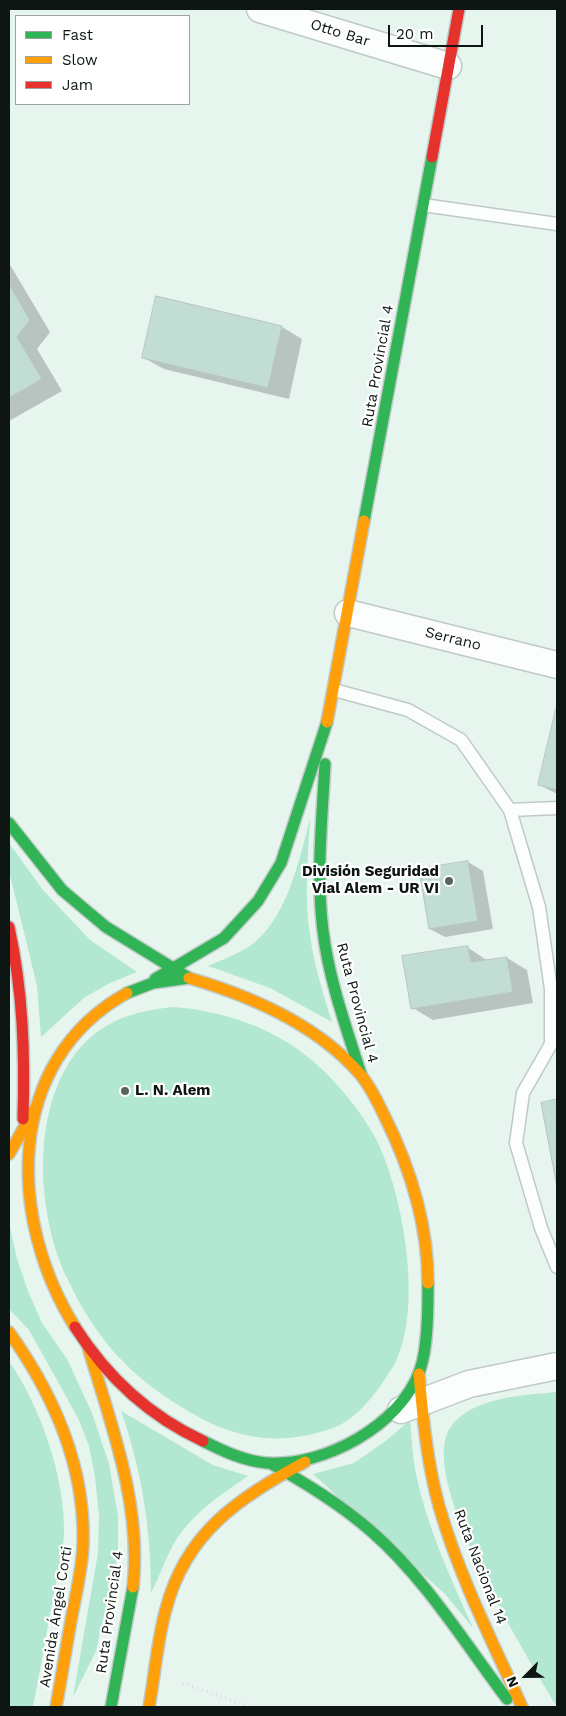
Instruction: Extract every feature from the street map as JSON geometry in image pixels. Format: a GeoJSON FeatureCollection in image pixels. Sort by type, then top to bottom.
{"type":"FeatureCollection","features":[{"type":"Feature","properties":{"kind":"main road","name":"Ruta Provincial 4"},"geometry":{"type":"LineString","coordinates":[[148,984],[224,938],[258,901],[281,863],[326,730],[459,9]]}},
{"type":"Feature","properties":{"kind":"main road","name":"Ruta Provincial 4"},"geometry":{"type":"LineString","coordinates":[[326,730],[320,858],[323,931],[336,991],[361,1074]]}},
{"type":"Feature","properties":{"kind":"main road"},"geometry":{"type":"LineString","coordinates":[[9,823],[62,890],[106,927],[189,978],[221,986],[265,1004],[315,1034],[361,1074],[397,1142],[412,1179],[423,1220],[429,1266],[428,1314],[419,1374],[389,1416],[354,1442],[315,1457],[255,1488],[211,1524],[189,1554],[175,1580],[166,1611],[149,1707]]}},
{"type":"Feature","properties":{"kind":"main road"},"geometry":{"type":"LineString","coordinates":[[9,927],[22,998],[25,1047],[23,1128],[29,1201],[41,1255],[50,1281],[62,1304],[88,1347],[130,1394],[183,1433],[241,1459],[270,1463],[315,1457]]}},
{"type":"Feature","properties":{"kind":"main road"},"geometry":{"type":"LineString","coordinates":[[9,1154],[34,1109],[54,1063],[75,1034],[115,1001],[148,984],[189,978]]}},
{"type":"Feature","properties":{"kind":"main road"},"geometry":{"type":"LineString","coordinates":[[26,1152],[34,1109]]}},
{"type":"Feature","properties":{"kind":"main road","name":"Avenida Ángel Corti"},"geometry":{"type":"LineString","coordinates":[[9,1332],[46,1387],[57,1409],[75,1464],[80,1497],[83,1539],[78,1582],[56,1707]]}},
{"type":"Feature","properties":{"kind":"main road","name":"Ruta Provincial 4"},"geometry":{"type":"LineString","coordinates":[[88,1347],[122,1464],[131,1506],[134,1544],[133,1580],[111,1707]]}},
{"type":"Feature","properties":{"kind":"main road","name":"Ruta Nacional 14"},"geometry":{"type":"LineString","coordinates":[[419,1374],[432,1477],[442,1515],[458,1561],[522,1707]]}},
{"type":"Feature","properties":{"kind":"main road"},"geometry":{"type":"LineString","coordinates":[[270,1463],[327,1496],[384,1543],[410,1573],[513,1707]]}},
{"type":"Feature","properties":{"kind":"main road"},"geometry":{"type":"LineString","coordinates":[[104,1681],[123,1646]]}},
{"type":"Feature","properties":{"kind":"main road"},"geometry":{"type":"LineString","coordinates":[[156,1674],[158,1707]]}},
{"type":"Feature","properties":{"kind":"street","name":"Otto Bar"},"geometry":{"type":"LineString","coordinates":[[260,9],[448,66]]}},
{"type":"Feature","properties":{"kind":"street","name":"Serrano"},"geometry":{"type":"LineString","coordinates":[[348,613],[557,665]]}},
{"type":"Feature","properties":{"kind":"street"},"geometry":{"type":"LineString","coordinates":[[389,1416],[422,1401],[469,1384],[556,1365]]}},
{"type":"Feature","properties":{"kind":"lane"},"geometry":{"type":"LineString","coordinates":[[423,204],[557,224]]}},
{"type":"Feature","properties":{"kind":"lane"},"geometry":{"type":"LineString","coordinates":[[334,690],[408,710],[461,740],[510,810],[539,907],[551,989],[551,1044],[523,1093],[516,1143],[541,1228],[557,1267]]}},
{"type":"Feature","properties":{"kind":"lane"},"geometry":{"type":"LineString","coordinates":[[510,810],[557,808]]}},
{"type":"Feature","properties":{"kind":"path"},"geometry":{"type":"LineString","coordinates":[[156,1674],[250,1707]]}},
{"type":"Feature","properties":{"kind":"green space"},"geometry":{"type":"Polygon","coordinates":[[[310,819],[307,877],[308,921],[316,968],[332,1022],[270,988],[208,966],[247,948],[272,923],[296,872],[310,819]]]}},
{"type":"Feature","properties":{"kind":"green space"},"geometry":{"type":"Polygon","coordinates":[[[9,843],[43,890],[90,940],[137,972],[110,983],[85,997],[41,1037],[37,986],[9,871],[9,843]]]}},
{"type":"Feature","properties":{"kind":"green space"},"geometry":{"type":"Polygon","coordinates":[[[174,1007],[212,1012],[248,1023],[265,1030],[298,1049],[322,1069],[348,1097],[370,1128],[386,1162],[401,1218],[406,1249],[409,1280],[408,1310],[404,1338],[395,1364],[373,1396],[348,1420],[333,1428],[292,1438],[255,1437],[219,1427],[183,1408],[145,1382],[114,1352],[101,1336],[67,1278],[56,1250],[48,1219],[44,1185],[44,1151],[48,1118],[57,1087],[71,1059],[101,1029],[131,1015],[174,1007]]]}},
{"type":"Feature","properties":{"kind":"green space"},"geometry":{"type":"Polygon","coordinates":[[[9,1222],[17,1259],[28,1291],[42,1323],[67,1359],[92,1413],[109,1464],[118,1516],[118,1554],[96,1651],[73,1697],[98,1553],[99,1515],[95,1477],[89,1446],[78,1418],[29,1330],[9,1309],[9,1222]]]}},
{"type":"Feature","properties":{"kind":"green space"},"geometry":{"type":"Polygon","coordinates":[[[9,1361],[21,1380],[41,1421],[55,1467],[63,1512],[64,1534],[62,1550],[33,1707],[9,1707],[9,1361]]]}},
{"type":"Feature","properties":{"kind":"green space"},"geometry":{"type":"Polygon","coordinates":[[[557,1392],[557,1707],[501,1610],[460,1523],[448,1483],[444,1449],[452,1425],[473,1408],[515,1396],[557,1392]]]}},
{"type":"Feature","properties":{"kind":"green space"},"geometry":{"type":"Polygon","coordinates":[[[121,1411],[213,1465],[248,1476],[209,1504],[191,1520],[172,1546],[151,1593],[151,1570],[144,1501],[135,1456],[121,1411]]]}},
{"type":"Feature","properties":{"kind":"green space"},"geometry":{"type":"Polygon","coordinates":[[[410,1420],[415,1467],[426,1513],[440,1552],[473,1628],[445,1594],[313,1474],[354,1463],[387,1440],[410,1420]]]}},
{"type":"Feature","properties":{"kind":"building"},"geometry":{"type":"Polygon","coordinates":[[[9,284],[30,320],[17,337],[42,379],[9,398],[9,284]]]}},
{"type":"Feature","properties":{"kind":"building"},"geometry":{"type":"Polygon","coordinates":[[[156,296],[282,326],[268,388],[142,358],[156,296]]]}},
{"type":"Feature","properties":{"kind":"building"},"geometry":{"type":"Polygon","coordinates":[[[557,709],[557,790],[538,785],[557,709]]]}},
{"type":"Feature","properties":{"kind":"building"},"geometry":{"type":"Polygon","coordinates":[[[468,861],[478,921],[429,929],[419,869],[468,861]]]}},
{"type":"Feature","properties":{"kind":"building"},"geometry":{"type":"Polygon","coordinates":[[[468,946],[471,962],[507,957],[513,992],[411,1009],[402,956],[468,946]]]}},
{"type":"Feature","properties":{"kind":"building"},"geometry":{"type":"Polygon","coordinates":[[[557,1099],[557,1187],[541,1103],[557,1099]]]}},
{"type":"Feature","properties":{"kind":"traffic: fast"},"geometry":{"type":"LineString","coordinates":[[364,521],[432,157]]}},
{"type":"Feature","properties":{"kind":"traffic: fast"},"geometry":{"type":"LineString","coordinates":[[155,979],[224,938],[258,901],[281,863],[327,722]]}},
{"type":"Feature","properties":{"kind":"traffic: fast"},"geometry":{"type":"LineString","coordinates":[[325,764],[320,868],[323,931],[334,985],[361,1074]]}},
{"type":"Feature","properties":{"kind":"traffic: fast"},"geometry":{"type":"LineString","coordinates":[[9,823],[62,890],[106,927],[189,978]]}},
{"type":"Feature","properties":{"kind":"traffic: fast"},"geometry":{"type":"LineString","coordinates":[[127,993],[153,983],[189,978]]}},
{"type":"Feature","properties":{"kind":"traffic: fast"},"geometry":{"type":"LineString","coordinates":[[203,1441],[226,1452],[250,1460],[267,1463],[289,1462],[312,1458],[335,1450],[358,1439],[378,1425],[396,1408],[410,1390],[420,1370],[426,1339],[428,1283]]}},
{"type":"Feature","properties":{"kind":"traffic: fast"},"geometry":{"type":"LineString","coordinates":[[270,1463],[335,1503],[391,1549],[426,1590],[507,1699]]}},
{"type":"Feature","properties":{"kind":"traffic: fast"},"geometry":{"type":"LineString","coordinates":[[111,1707],[133,1587]]}},
{"type":"Feature","properties":{"kind":"traffic: slow"},"geometry":{"type":"LineString","coordinates":[[327,722],[364,521]]}},
{"type":"Feature","properties":{"kind":"traffic: slow"},"geometry":{"type":"LineString","coordinates":[[189,978],[259,1003],[303,1026],[342,1056],[363,1078],[373,1093],[402,1155],[416,1196],[425,1239],[428,1283]]}},
{"type":"Feature","properties":{"kind":"traffic: slow"},"geometry":{"type":"LineString","coordinates":[[75,1327],[53,1285],[37,1239],[29,1192],[29,1146],[38,1101],[57,1059],[86,1023],[127,993]]}},
{"type":"Feature","properties":{"kind":"traffic: slow"},"geometry":{"type":"LineString","coordinates":[[9,1154],[34,1110]]}},
{"type":"Feature","properties":{"kind":"traffic: slow"},"geometry":{"type":"LineString","coordinates":[[9,1332],[40,1381],[64,1433],[73,1460],[83,1517],[83,1546],[79,1578],[56,1707]]}},
{"type":"Feature","properties":{"kind":"traffic: slow"},"geometry":{"type":"LineString","coordinates":[[88,1347],[115,1435],[129,1495],[135,1556],[133,1587]]}},
{"type":"Feature","properties":{"kind":"traffic: slow"},"geometry":{"type":"LineString","coordinates":[[419,1374],[428,1457],[447,1532],[466,1583],[522,1707]]}},
{"type":"Feature","properties":{"kind":"traffic: slow"},"geometry":{"type":"LineString","coordinates":[[149,1707],[158,1645],[166,1609],[175,1582],[187,1559],[201,1538],[237,1504],[258,1489],[305,1462]]}},
{"type":"Feature","properties":{"kind":"traffic: jam"},"geometry":{"type":"LineString","coordinates":[[432,157],[459,9]]}},
{"type":"Feature","properties":{"kind":"traffic: jam"},"geometry":{"type":"LineString","coordinates":[[9,927],[14,951],[22,1023],[23,1119]]}},
{"type":"Feature","properties":{"kind":"traffic: jam"},"geometry":{"type":"LineString","coordinates":[[75,1327],[101,1362],[131,1393],[165,1420],[203,1441]]}},
{"type":"Feature","properties":{"kind":"place","name":"División Seguridad Vial Alem - UR VI"},"geometry":{"type":"Point","coordinates":[449,881]}},
{"type":"Feature","properties":{"kind":"place","name":"L. N. Alem"},"geometry":{"type":"Point","coordinates":[125,1091]}}]}
